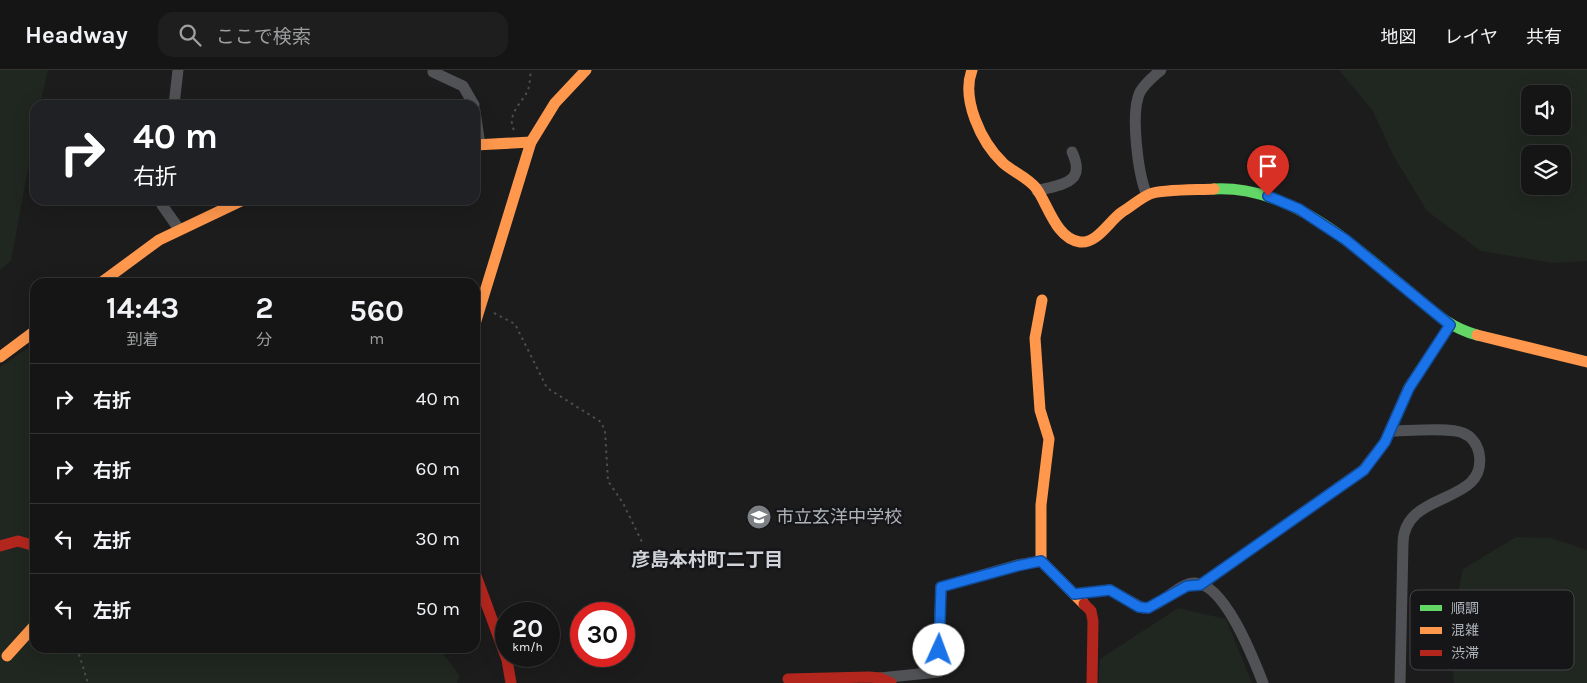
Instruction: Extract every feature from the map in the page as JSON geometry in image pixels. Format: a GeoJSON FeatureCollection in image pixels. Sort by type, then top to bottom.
{"type":"FeatureCollection","features":[{"type":"Feature","properties":{"kind":"street"},"geometry":{"type":"LineString","coordinates":[[175,100],[178,70]]}},
{"type":"Feature","properties":{"kind":"street"},"geometry":{"type":"LineString","coordinates":[[480,308],[531,142],[545,115],[586,70]]}},
{"type":"Feature","properties":{"kind":"street"},"geometry":{"type":"LineString","coordinates":[[972,70],[968,80],[969,95],[986,140],[1003,164],[1031,183],[1038,191],[1065,235],[1085,242],[1091,241],[1118,214],[1147,195],[1156,192],[1234,190],[1260,194],[1289,204],[1354,246],[1450,325],[1469,332],[1587,362]]}},
{"type":"Feature","properties":{"kind":"street"},"geometry":{"type":"LineString","coordinates":[[1147,195],[1144,188],[1138,145],[1138,98],[1143,87],[1161,70]]}},
{"type":"Feature","properties":{"kind":"street"},"geometry":{"type":"LineString","coordinates":[[433,72],[463,86],[471,100]]}},
{"type":"Feature","properties":{"kind":"street"},"geometry":{"type":"LineString","coordinates":[[480,145],[531,142]]}},
{"type":"Feature","properties":{"kind":"street"},"geometry":{"type":"LineString","coordinates":[[1038,191],[1071,181],[1076,176],[1077,165],[1072,152]]}},
{"type":"Feature","properties":{"kind":"street"},"geometry":{"type":"LineString","coordinates":[[162,205],[179,229]]}},
{"type":"Feature","properties":{"kind":"street"},"geometry":{"type":"LineString","coordinates":[[107,278],[153,244],[179,229],[232,205]]}},
{"type":"Feature","properties":{"kind":"street"},"geometry":{"type":"LineString","coordinates":[[1042,300],[1035,338],[1040,410],[1049,439],[1041,505],[1041,561],[1091,611],[1093,621],[1092,683]]}},
{"type":"Feature","properties":{"kind":"street"},"geometry":{"type":"LineString","coordinates":[[1200,585],[1353,479],[1378,453],[1409,388],[1450,325]]}},
{"type":"Feature","properties":{"kind":"street"},"geometry":{"type":"LineString","coordinates":[[0,357],[30,335]]}},
{"type":"Feature","properties":{"kind":"street"},"geometry":{"type":"LineString","coordinates":[[1390,431],[1464,433],[1474,441],[1480,456],[1478,472],[1470,484],[1416,513],[1405,527],[1402,544],[1400,683]]}},
{"type":"Feature","properties":{"kind":"street"},"geometry":{"type":"LineString","coordinates":[[0,546],[15,540],[30,543]]}},
{"type":"Feature","properties":{"kind":"street"},"geometry":{"type":"LineString","coordinates":[[788,679],[886,681],[938,672],[941,587],[1041,561]]}},
{"type":"Feature","properties":{"kind":"street"},"geometry":{"type":"LineString","coordinates":[[1074,594],[1110,590],[1139,607],[1148,608],[1187,586],[1200,585],[1211,590],[1239,628],[1263,683]]}},
{"type":"Feature","properties":{"kind":"street"},"geometry":{"type":"LineString","coordinates":[[480,587],[507,660],[511,683]]}},
{"type":"Feature","properties":{"kind":"street"},"geometry":{"type":"LineString","coordinates":[[7,656],[30,631]]}},
{"type":"Feature","properties":{"kind":"path"},"geometry":{"type":"LineString","coordinates":[[518,131],[514,130],[512,119],[518,104],[528,90],[531,70]]}},
{"type":"Feature","properties":{"kind":"path"},"geometry":{"type":"LineString","coordinates":[[480,308],[505,317],[515,324],[547,388],[601,422],[605,431],[608,481],[623,504],[642,542]]}},
{"type":"Feature","properties":{"kind":"path"},"geometry":{"type":"LineString","coordinates":[[79,653],[88,683]]}},
{"type":"Feature","properties":{"kind":"shaded area"},"geometry":{"type":"Polygon","coordinates":[[[0,70],[48,70],[41,100],[30,100],[30,158],[11,261],[0,270],[0,70]]]}},
{"type":"Feature","properties":{"kind":"shaded area"},"geometry":{"type":"Polygon","coordinates":[[[1339,70],[1587,70],[1587,261],[1552,263],[1481,251],[1427,211],[1393,155],[1373,111],[1339,70]]]}},
{"type":"Feature","properties":{"kind":"shaded area"},"geometry":{"type":"Polygon","coordinates":[[[30,346],[30,653],[443,653],[460,676],[457,683],[0,683],[0,367],[30,346]]]}},
{"type":"Feature","properties":{"kind":"shaded area"},"geometry":{"type":"Polygon","coordinates":[[[1516,537],[1551,538],[1587,550],[1587,683],[1454,683],[1453,670],[1574,670],[1574,590],[1458,590],[1463,569],[1516,537]]]}},
{"type":"Feature","properties":{"kind":"shaded area"},"geometry":{"type":"Polygon","coordinates":[[[1178,608],[1226,619],[1252,683],[1098,683],[1100,659],[1178,608]]]}},
{"type":"Feature","properties":{"kind":"traffic: fast"},"geometry":{"type":"LineString","coordinates":[[1214,189],[1243,190],[1270,197],[1296,208],[1320,222],[1367,256],[1441,318],[1458,328],[1477,335]]}},
{"type":"Feature","properties":{"kind":"traffic: slow"},"geometry":{"type":"LineString","coordinates":[[480,308],[531,142],[555,103],[586,70]]}},
{"type":"Feature","properties":{"kind":"traffic: slow"},"geometry":{"type":"LineString","coordinates":[[972,70],[969,81],[971,107],[987,144],[1003,163],[1036,188],[1059,228],[1072,239],[1080,242],[1092,239],[1122,212],[1150,194],[1172,190],[1214,189]]}},
{"type":"Feature","properties":{"kind":"traffic: slow"},"geometry":{"type":"LineString","coordinates":[[480,145],[531,142]]}},
{"type":"Feature","properties":{"kind":"traffic: slow"},"geometry":{"type":"LineString","coordinates":[[107,278],[159,240],[232,205]]}},
{"type":"Feature","properties":{"kind":"traffic: slow"},"geometry":{"type":"LineString","coordinates":[[1042,300],[1035,338],[1040,410],[1049,439],[1041,505],[1041,561],[1084,604]]}},
{"type":"Feature","properties":{"kind":"traffic: slow"},"geometry":{"type":"LineString","coordinates":[[0,357],[30,335]]}},
{"type":"Feature","properties":{"kind":"traffic: slow"},"geometry":{"type":"LineString","coordinates":[[1477,335],[1587,362]]}},
{"type":"Feature","properties":{"kind":"traffic: slow"},"geometry":{"type":"LineString","coordinates":[[7,656],[30,631]]}},
{"type":"Feature","properties":{"kind":"traffic: jam"},"geometry":{"type":"LineString","coordinates":[[0,546],[18,541],[30,545]]}},
{"type":"Feature","properties":{"kind":"traffic: jam"},"geometry":{"type":"LineString","coordinates":[[480,587],[507,660],[511,683]]}},
{"type":"Feature","properties":{"kind":"traffic: jam"},"geometry":{"type":"LineString","coordinates":[[1084,604],[1091,611],[1093,621],[1092,683]]}},
{"type":"Feature","properties":{"kind":"traffic: jam"},"geometry":{"type":"LineString","coordinates":[[788,679],[869,677],[880,678],[891,683]]}},
{"type":"Feature","properties":{"kind":"place","name":"市立玄洋中学校"},"geometry":{"type":"Point","coordinates":[759,517]}},
{"type":"Feature","properties":{"kind":"district","name":"彦島本村町二丁目"},"geometry":{"type":"Point","coordinates":[707,560]}},
{"type":"Feature","properties":{"kind":"route"},"geometry":{"type":"LineString","coordinates":[[939,650],[941,587],[1041,561],[1074,594],[1110,590],[1139,607],[1148,608],[1187,586],[1195,583],[1200,585],[1353,479],[1364,470],[1378,453],[1414,379],[1450,325],[1346,240],[1299,209],[1268,196]]}}]}
